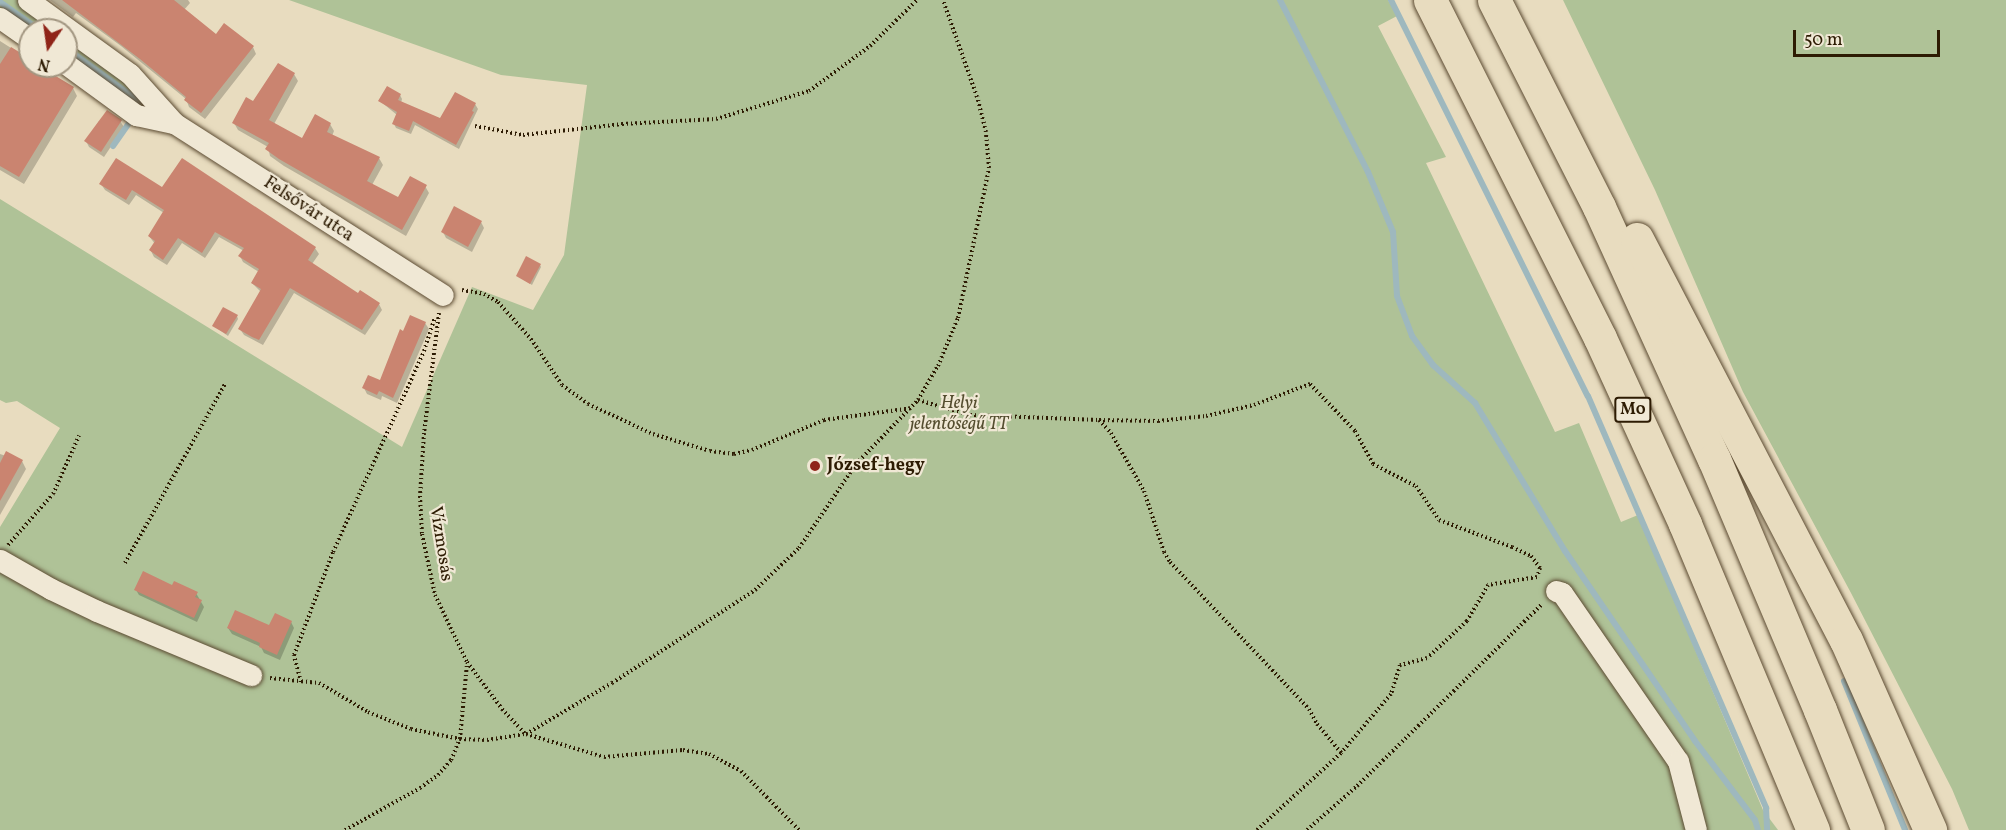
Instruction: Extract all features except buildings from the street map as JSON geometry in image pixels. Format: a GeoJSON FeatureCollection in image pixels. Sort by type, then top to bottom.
{"type":"FeatureCollection","features":[{"type":"Feature","properties":{"kind":"highway","name":"M0"},"geometry":{"type":"LineString","coordinates":[[1430,0],[1564,261],[1600,338],[1685,524],[1814,830]]}},
{"type":"Feature","properties":{"kind":"highway"},"geometry":{"type":"LineString","coordinates":[[1494,0],[1599,207],[1714,459],[1868,830]]}},
{"type":"Feature","properties":{"kind":"highway"},"geometry":{"type":"LineString","coordinates":[[1599,207],[1637,238],[1846,640],[1930,830]]}},
{"type":"Feature","properties":{"kind":"street","name":"Felsővár utca"},"geometry":{"type":"LineString","coordinates":[[28,0],[129,74],[174,123],[443,295]]}},
{"type":"Feature","properties":{"kind":"street"},"geometry":{"type":"LineString","coordinates":[[0,18],[18,31]]}},
{"type":"Feature","properties":{"kind":"street","name":"Felsővár utca"},"geometry":{"type":"LineString","coordinates":[[78,72],[136,115],[174,123]]}},
{"type":"Feature","properties":{"kind":"street"},"geometry":{"type":"LineString","coordinates":[[3,554],[51,589],[97,611],[251,675]]}},
{"type":"Feature","properties":{"kind":"street"},"geometry":{"type":"LineString","coordinates":[[1556,591],[1562,593],[1678,761],[1696,830]]}},
{"type":"Feature","properties":{"kind":"path"},"geometry":{"type":"LineString","coordinates":[[475,126],[523,135],[622,123],[716,119],[808,91],[870,46],[917,0]]}},
{"type":"Feature","properties":{"kind":"path"},"geometry":{"type":"LineString","coordinates":[[251,675],[319,683],[368,712],[411,729],[460,739],[487,740],[525,734],[621,678],[755,590],[799,548],[855,464],[918,400],[938,366],[958,318],[989,168],[986,132],[977,97],[943,0]]}},
{"type":"Feature","properties":{"kind":"path"},"geometry":{"type":"LineString","coordinates":[[301,682],[294,655],[333,552],[424,351],[443,295],[463,290],[484,294],[498,302],[531,339],[562,385],[588,404],[653,434],[710,451],[734,454],[824,420],[912,408]]}},
{"type":"Feature","properties":{"kind":"path","name":"Vízmosás"},"geometry":{"type":"LineString","coordinates":[[443,295],[437,319],[424,433],[420,496],[422,534],[435,595],[467,662],[502,709],[525,734]]}},
{"type":"Feature","properties":{"kind":"path"},"geometry":{"type":"LineString","coordinates":[[124,563],[225,384]]}},
{"type":"Feature","properties":{"kind":"path"},"geometry":{"type":"LineString","coordinates":[[918,400],[970,415],[1158,421],[1206,416],[1254,405],[1310,384],[1355,431],[1373,464],[1416,486],[1439,520],[1531,556],[1540,568],[1537,577],[1488,585],[1467,621],[1427,658],[1401,665],[1391,694],[1341,753],[1257,830]]}},
{"type":"Feature","properties":{"kind":"path"},"geometry":{"type":"LineString","coordinates":[[1099,420],[1111,433],[1143,491],[1164,552],[1170,562],[1309,709],[1317,724],[1341,753]]}},
{"type":"Feature","properties":{"kind":"path"},"geometry":{"type":"LineString","coordinates":[[3,554],[53,494],[79,436]]}},
{"type":"Feature","properties":{"kind":"path"},"geometry":{"type":"LineString","coordinates":[[1307,830],[1357,786],[1556,591]]}},
{"type":"Feature","properties":{"kind":"path"},"geometry":{"type":"LineString","coordinates":[[345,830],[438,775],[451,760],[460,739],[467,662]]}},
{"type":"Feature","properties":{"kind":"path"},"geometry":{"type":"LineString","coordinates":[[525,734],[604,758],[683,750],[709,754],[741,771],[799,830]]}},
{"type":"Feature","properties":{"kind":"green space"},"geometry":{"type":"Polygon","coordinates":[[[0,0],[18,0],[41,18],[18,18],[18,23],[0,13],[0,0]]]}},
{"type":"Feature","properties":{"kind":"green space","name":"Helyi jelentőségű TT"},"geometry":{"type":"Polygon","coordinates":[[[289,0],[1388,0],[1397,16],[1378,26],[1446,157],[1426,163],[1555,432],[1579,423],[1621,522],[1638,515],[1763,810],[1778,830],[0,830],[0,527],[60,428],[17,401],[6,403],[0,400],[0,199],[402,447],[472,287],[533,310],[564,255],[587,85],[501,75],[289,0]]]}},
{"type":"Feature","properties":{"kind":"green space"},"geometry":{"type":"Polygon","coordinates":[[[1563,0],[2006,0],[2006,830],[1969,830],[1952,789],[1851,593],[1743,392],[1655,190],[1563,0]]]}},
{"type":"Feature","properties":{"kind":"green space"},"geometry":{"type":"Polygon","coordinates":[[[78,46],[139,94],[146,102],[145,111],[78,67],[78,46]]]}},
{"type":"Feature","properties":{"kind":"waterway"},"geometry":{"type":"LineString","coordinates":[[1280,0],[1368,172],[1393,232],[1397,296],[1412,336],[1433,365],[1475,403],[1565,551],[1695,741],[1755,820],[1758,830]]}},
{"type":"Feature","properties":{"kind":"waterway"},"geometry":{"type":"LineString","coordinates":[[1391,0],[1588,396],[1766,808],[1767,830]]}},
{"type":"Feature","properties":{"kind":"waterway"},"geometry":{"type":"LineString","coordinates":[[0,2],[23,18]]}},
{"type":"Feature","properties":{"kind":"waterway"},"geometry":{"type":"LineString","coordinates":[[78,57],[139,101],[141,106],[138,110]]}},
{"type":"Feature","properties":{"kind":"waterway"},"geometry":{"type":"LineString","coordinates":[[113,146],[131,120]]}},
{"type":"Feature","properties":{"kind":"waterway"},"geometry":{"type":"LineString","coordinates":[[1844,681],[1905,830]]}},
{"type":"Feature","properties":{"kind":"place","name":"József-hegy"},"geometry":{"type":"Point","coordinates":[815,466]}}]}
